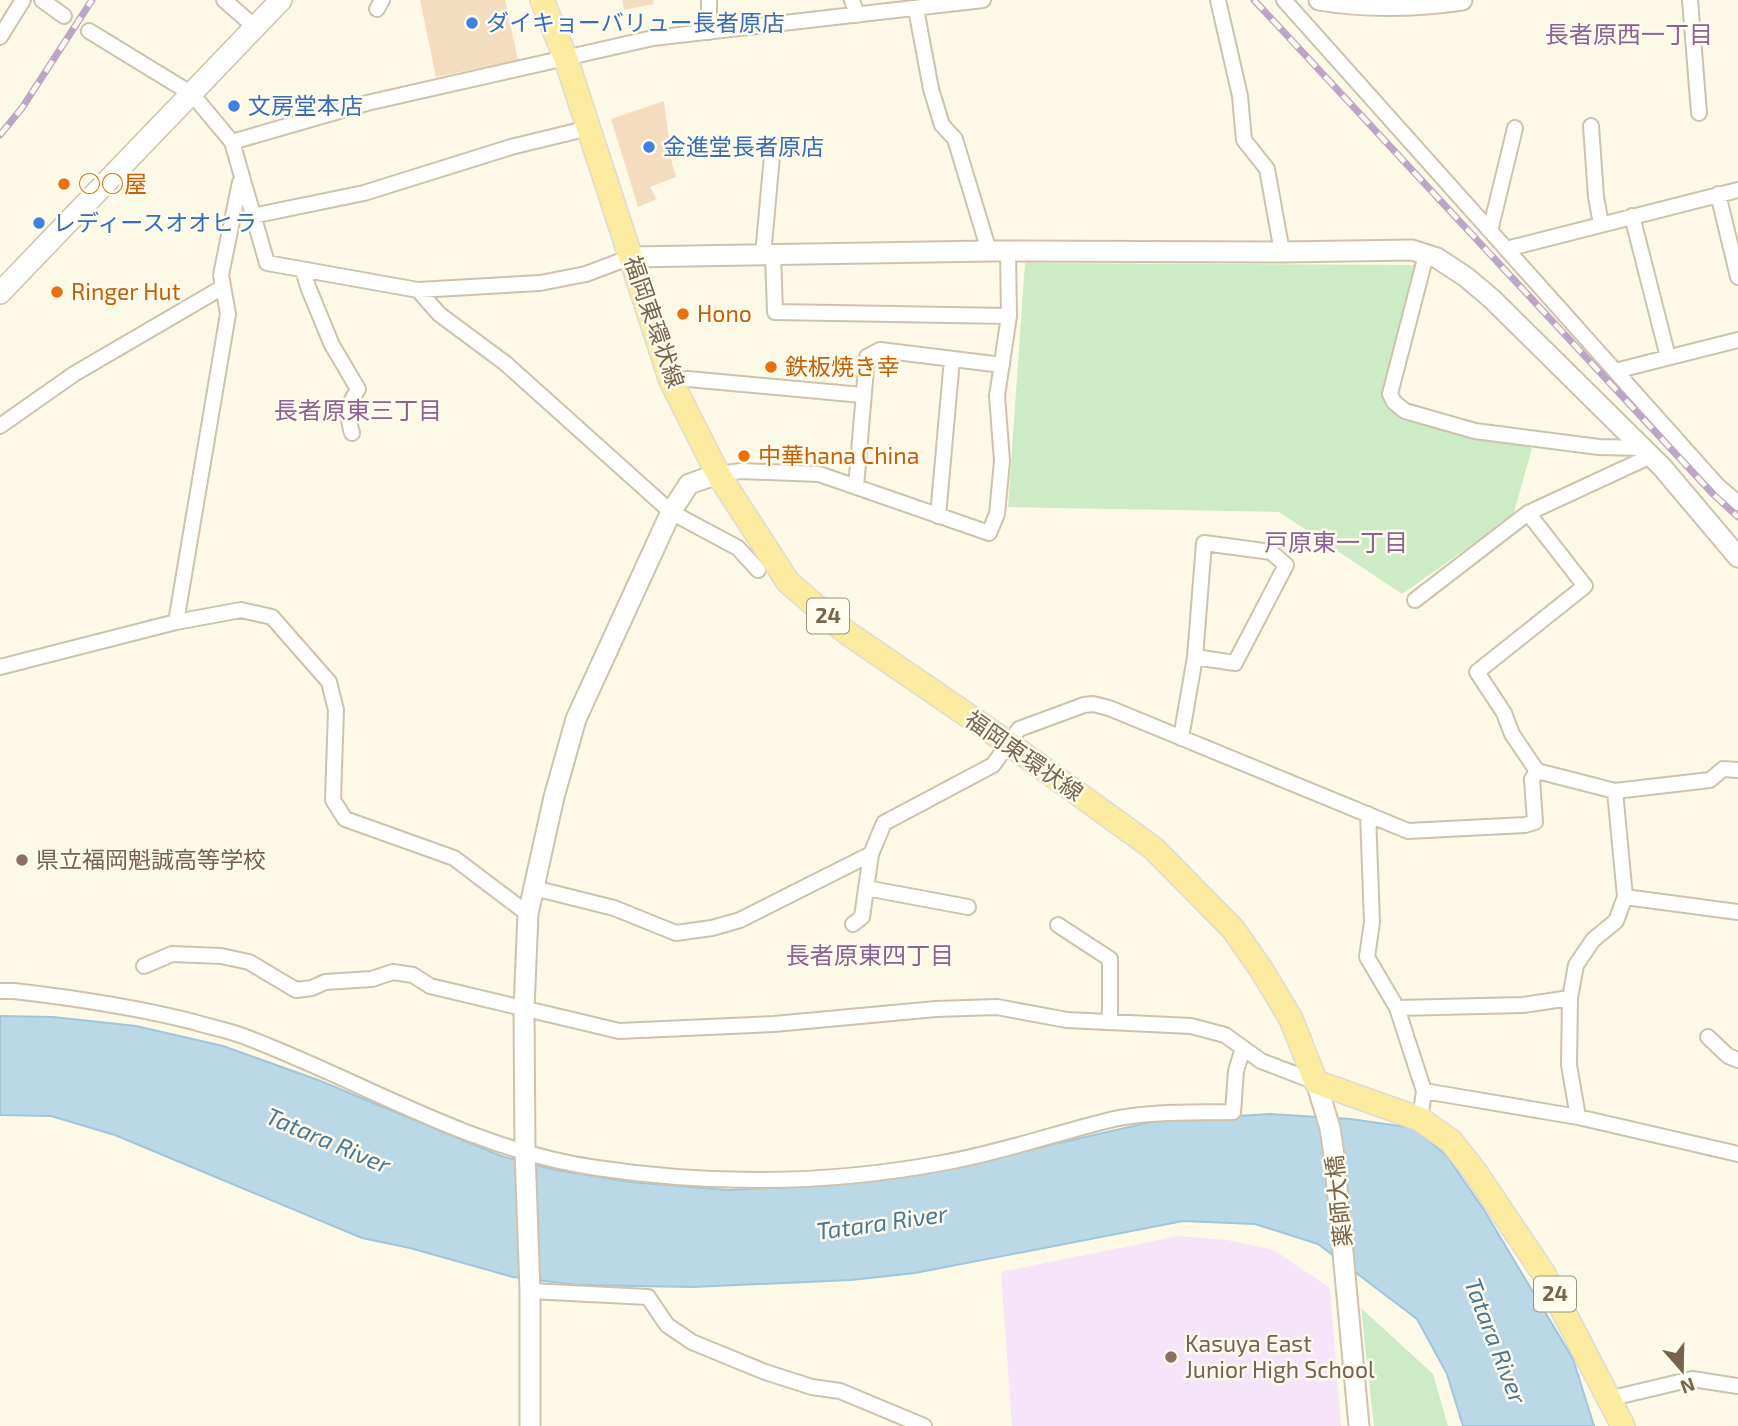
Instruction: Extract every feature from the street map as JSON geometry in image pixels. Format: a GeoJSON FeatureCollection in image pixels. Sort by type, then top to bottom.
{"type":"FeatureCollection","features":[{"type":"Feature","properties":{"kind":"main road"},"geometry":{"type":"LineString","coordinates":[[0,293],[281,0]]}},
{"type":"Feature","properties":{"kind":"main road","name":"福岡東環状線"},"geometry":{"type":"LineString","coordinates":[[542,0],[566,59],[671,381],[718,474],[788,582],[846,632],[1008,743],[1153,848],[1233,929],[1261,969],[1291,1019],[1316,1082]]}},
{"type":"Feature","properties":{"kind":"main road","name":"24"},"geometry":{"type":"LineString","coordinates":[[1316,1082],[1420,1119],[1451,1142],[1475,1170],[1544,1274],[1623,1426]]}},
{"type":"Feature","properties":{"kind":"street"},"geometry":{"type":"LineString","coordinates":[[0,37],[23,0]]}},
{"type":"Feature","properties":{"kind":"street"},"geometry":{"type":"LineString","coordinates":[[42,0],[64,16]]}},
{"type":"Feature","properties":{"kind":"street"},"geometry":{"type":"LineString","coordinates":[[224,0],[255,27]]}},
{"type":"Feature","properties":{"kind":"street"},"geometry":{"type":"LineString","coordinates":[[709,0],[709,32]]}},
{"type":"Feature","properties":{"kind":"street"},"geometry":{"type":"LineString","coordinates":[[852,0],[857,15]]}},
{"type":"Feature","properties":{"kind":"street"},"geometry":{"type":"LineString","coordinates":[[232,142],[367,103],[653,38],[983,0]]}},
{"type":"Feature","properties":{"kind":"street"},"geometry":{"type":"LineString","coordinates":[[1218,0],[1240,96],[1244,140],[1267,169],[1282,252]]}},
{"type":"Feature","properties":{"kind":"street"},"geometry":{"type":"LineString","coordinates":[[1283,0],[1717,485],[1738,502]]}},
{"type":"Feature","properties":{"kind":"street"},"geometry":{"type":"LineString","coordinates":[[1319,0],[1354,6],[1462,0]]}},
{"type":"Feature","properties":{"kind":"street"},"geometry":{"type":"LineString","coordinates":[[1690,0],[1699,113]]}},
{"type":"Feature","properties":{"kind":"street"},"geometry":{"type":"LineString","coordinates":[[530,1426],[530,1291],[523,1009],[528,914],[554,797],[576,719],[671,512],[689,484],[718,474],[741,471],[819,474],[989,533],[997,514],[1002,461],[997,396],[1009,316],[998,251],[955,139],[942,125],[931,89],[916,9]]}},
{"type":"Feature","properties":{"kind":"street"},"geometry":{"type":"LineString","coordinates":[[89,31],[192,94],[232,142],[267,263],[418,290],[540,283],[586,274],[631,257],[998,251],[1412,250],[1426,254],[1466,277],[1492,299],[1647,452],[1738,557]]}},
{"type":"Feature","properties":{"kind":"street"},"geometry":{"type":"LineString","coordinates":[[1591,126],[1596,197],[1601,224]]}},
{"type":"Feature","properties":{"kind":"street"},"geometry":{"type":"LineString","coordinates":[[252,216],[365,194],[511,147],[589,128]]}},
{"type":"Feature","properties":{"kind":"street"},"geometry":{"type":"LineString","coordinates":[[1490,231],[1515,128]]}},
{"type":"Feature","properties":{"kind":"street"},"geometry":{"type":"LineString","coordinates":[[773,145],[768,255],[775,312],[1009,316]]}},
{"type":"Feature","properties":{"kind":"street"},"geometry":{"type":"LineString","coordinates":[[176,622],[228,314],[221,275],[242,176]]}},
{"type":"Feature","properties":{"kind":"street"},"geometry":{"type":"LineString","coordinates":[[1506,248],[1738,190]]}},
{"type":"Feature","properties":{"kind":"street"},"geometry":{"type":"LineString","coordinates":[[1718,194],[1738,277]]}},
{"type":"Feature","properties":{"kind":"street"},"geometry":{"type":"LineString","coordinates":[[1632,216],[1668,357]]}},
{"type":"Feature","properties":{"kind":"street"},"geometry":{"type":"LineString","coordinates":[[1426,254],[1390,394],[1394,402],[1405,411],[1475,431],[1647,452]]}},
{"type":"Feature","properties":{"kind":"street"},"geometry":{"type":"LineString","coordinates":[[303,270],[332,345],[358,390],[347,407],[352,433]]}},
{"type":"Feature","properties":{"kind":"street"},"geometry":{"type":"LineString","coordinates":[[0,426],[74,374],[223,287]]}},
{"type":"Feature","properties":{"kind":"street"},"geometry":{"type":"LineString","coordinates":[[418,290],[439,314],[505,363],[671,512],[738,548],[758,570]]}},
{"type":"Feature","properties":{"kind":"street"},"geometry":{"type":"LineString","coordinates":[[1615,371],[1738,340]]}},
{"type":"Feature","properties":{"kind":"street"},"geometry":{"type":"LineString","coordinates":[[856,487],[867,357],[880,350],[1002,365]]}},
{"type":"Feature","properties":{"kind":"street"},"geometry":{"type":"LineString","coordinates":[[938,516],[952,359]]}},
{"type":"Feature","properties":{"kind":"street"},"geometry":{"type":"LineString","coordinates":[[671,381],[688,379],[862,395]]}},
{"type":"Feature","properties":{"kind":"street"},"geometry":{"type":"LineString","coordinates":[[1415,600],[1528,513],[1647,452]]}},
{"type":"Feature","properties":{"kind":"street"},"geometry":{"type":"LineString","coordinates":[[1528,513],[1585,586],[1477,672],[1504,713],[1512,734],[1536,771],[1615,791],[1710,780],[1723,769],[1738,770]]}},
{"type":"Feature","properties":{"kind":"street"},"geometry":{"type":"LineString","coordinates":[[1181,738],[1195,657],[1204,543],[1271,552],[1286,565],[1235,663],[1195,657]]}},
{"type":"Feature","properties":{"kind":"street"},"geometry":{"type":"LineString","coordinates":[[0,667],[176,622],[241,610],[272,617],[329,682],[336,710],[333,800],[345,819],[454,858],[528,914]]}},
{"type":"Feature","properties":{"kind":"street"},"geometry":{"type":"LineString","coordinates":[[853,924],[862,917],[871,854],[884,823],[993,765],[1019,729],[1083,705],[1093,704],[1109,708],[1408,831],[1525,825],[1535,822],[1532,779],[1536,771]]}},
{"type":"Feature","properties":{"kind":"street"},"geometry":{"type":"LineString","coordinates":[[1578,1117],[1569,1065],[1570,998],[1576,965],[1593,940],[1616,921],[1625,897],[1615,791]]}},
{"type":"Feature","properties":{"kind":"street"},"geometry":{"type":"LineString","coordinates":[[1368,814],[1372,922],[1367,957],[1397,1008],[1424,1091],[1420,1119]]}},
{"type":"Feature","properties":{"kind":"street"},"geometry":{"type":"LineString","coordinates":[[534,888],[614,908],[676,933],[712,928],[740,920],[871,854]]}},
{"type":"Feature","properties":{"kind":"street"},"geometry":{"type":"LineString","coordinates":[[866,888],[968,907]]}},
{"type":"Feature","properties":{"kind":"street"},"geometry":{"type":"LineString","coordinates":[[1625,897],[1738,912]]}},
{"type":"Feature","properties":{"kind":"street"},"geometry":{"type":"LineString","coordinates":[[1058,925],[1110,959],[1111,1022]]}},
{"type":"Feature","properties":{"kind":"street"},"geometry":{"type":"LineString","coordinates":[[145,966],[172,954],[220,956],[249,962],[296,989],[312,988],[325,982],[372,979],[393,972],[414,975],[430,986],[620,1031],[774,1024],[936,1009],[997,1007],[1067,1020],[1191,1026],[1225,1035],[1261,1061],[1316,1082]]}},
{"type":"Feature","properties":{"kind":"street"},"geometry":{"type":"LineString","coordinates":[[0,992],[14,991],[106,1002],[241,1035],[452,1128],[525,1152],[592,1168],[705,1178],[820,1178],[943,1163],[1117,1119],[1163,1114],[1233,1112],[1236,1071],[1243,1048]]}},
{"type":"Feature","properties":{"kind":"street"},"geometry":{"type":"LineString","coordinates":[[1397,1008],[1523,1005],[1570,998]]}},
{"type":"Feature","properties":{"kind":"street"},"geometry":{"type":"LineString","coordinates":[[1708,1037],[1728,1056],[1738,1060]]}},
{"type":"Feature","properties":{"kind":"street","name":"薬師大橋"},"geometry":{"type":"LineString","coordinates":[[1316,1082],[1326,1112],[1334,1155],[1359,1426]]}},
{"type":"Feature","properties":{"kind":"street"},"geometry":{"type":"LineString","coordinates":[[1424,1091],[1578,1117],[1738,1154]]}},
{"type":"Feature","properties":{"kind":"street"},"geometry":{"type":"LineString","coordinates":[[530,1291],[648,1297],[667,1325],[692,1342],[765,1372],[812,1387],[840,1391],[924,1426]]}},
{"type":"Feature","properties":{"kind":"street"},"geometry":{"type":"LineString","coordinates":[[1608,1399],[1692,1379],[1738,1386]]}},
{"type":"Feature","properties":{"kind":"shaded area","name":"Kasuya East Junior High School"},"geometry":{"type":"Polygon","coordinates":[[[1179,1236],[1227,1240],[1274,1250],[1330,1288],[1341,1426],[1012,1426],[1001,1272],[1179,1236]]]}},
{"type":"Feature","properties":{"kind":"green space"},"geometry":{"type":"Polygon","coordinates":[[[1025,263],[1417,265],[1384,401],[1401,413],[1532,448],[1513,516],[1402,594],[1279,512],[1008,507],[1025,263]]]}},
{"type":"Feature","properties":{"kind":"green space"},"geometry":{"type":"Polygon","coordinates":[[[1361,1308],[1433,1374],[1448,1426],[1374,1426],[1361,1308]]]}},
{"type":"Feature","properties":{"kind":"water","name":"Tatara River"},"geometry":{"type":"Polygon","coordinates":[[[0,1016],[53,1017],[136,1026],[223,1046],[318,1080],[501,1156],[551,1169],[630,1182],[728,1190],[835,1185],[936,1171],[1156,1121],[1270,1114],[1350,1119],[1414,1128],[1446,1155],[1484,1210],[1573,1359],[1594,1426],[1463,1426],[1447,1374],[1417,1319],[1318,1244],[1255,1224],[1183,1221],[915,1273],[851,1280],[693,1287],[577,1285],[513,1277],[410,1248],[362,1238],[115,1135],[51,1116],[0,1115],[0,1016]]]}},
{"type":"Feature","properties":{"kind":"building"},"geometry":{"type":"Polygon","coordinates":[[[420,0],[505,0],[518,60],[436,77],[420,0]]]}},
{"type":"Feature","properties":{"kind":"building"},"geometry":{"type":"Polygon","coordinates":[[[622,0],[653,0],[654,4],[624,10],[622,0]]]}},
{"type":"Feature","properties":{"kind":"building"},"geometry":{"type":"Polygon","coordinates":[[[664,101],[676,177],[650,187],[657,199],[638,207],[611,119],[664,101]]]}},
{"type":"Feature","properties":{"kind":"railway"},"geometry":{"type":"LineString","coordinates":[[0,135],[22,108],[92,0]]}},
{"type":"Feature","properties":{"kind":"railway"},"geometry":{"type":"LineString","coordinates":[[1254,0],[1713,494],[1738,517]]}},
{"type":"Feature","properties":{"kind":"place","name":"ダイキョーバリュー長者原店"},"geometry":{"type":"Point","coordinates":[472,23]}},
{"type":"Feature","properties":{"kind":"place","name":"文房堂本店"},"geometry":{"type":"Point","coordinates":[234,106]}},
{"type":"Feature","properties":{"kind":"place","name":"金進堂長者原店"},"geometry":{"type":"Point","coordinates":[649,147]}},
{"type":"Feature","properties":{"kind":"place","name":"○○屋"},"geometry":{"type":"Point","coordinates":[64,184]}},
{"type":"Feature","properties":{"kind":"place","name":"レディースオオヒラ"},"geometry":{"type":"Point","coordinates":[39,223]}},
{"type":"Feature","properties":{"kind":"place","name":"Ringer Hut"},"geometry":{"type":"Point","coordinates":[57,292]}},
{"type":"Feature","properties":{"kind":"place","name":"Hono"},"geometry":{"type":"Point","coordinates":[683,314]}},
{"type":"Feature","properties":{"kind":"place","name":"鉄板焼き幸"},"geometry":{"type":"Point","coordinates":[771,367]}},
{"type":"Feature","properties":{"kind":"place","name":"中華hana China"},"geometry":{"type":"Point","coordinates":[744,456]}},
{"type":"Feature","properties":{"kind":"place","name":"県立福岡魁誠高等学校"},"geometry":{"type":"Point","coordinates":[22,860]}},
{"type":"Feature","properties":{"kind":"place","name":"Kasuya East Junior High School"},"geometry":{"type":"Point","coordinates":[1171,1357]}},
{"type":"Feature","properties":{"kind":"district","name":"長者原西一丁目"},"geometry":{"type":"Point","coordinates":[1629,35]}},
{"type":"Feature","properties":{"kind":"district","name":"長者原東三丁目"},"geometry":{"type":"Point","coordinates":[358,411]}},
{"type":"Feature","properties":{"kind":"district","name":"戸原東一丁目"},"geometry":{"type":"Point","coordinates":[1336,543]}},
{"type":"Feature","properties":{"kind":"district","name":"長者原東四丁目"},"geometry":{"type":"Point","coordinates":[870,956]}}]}
